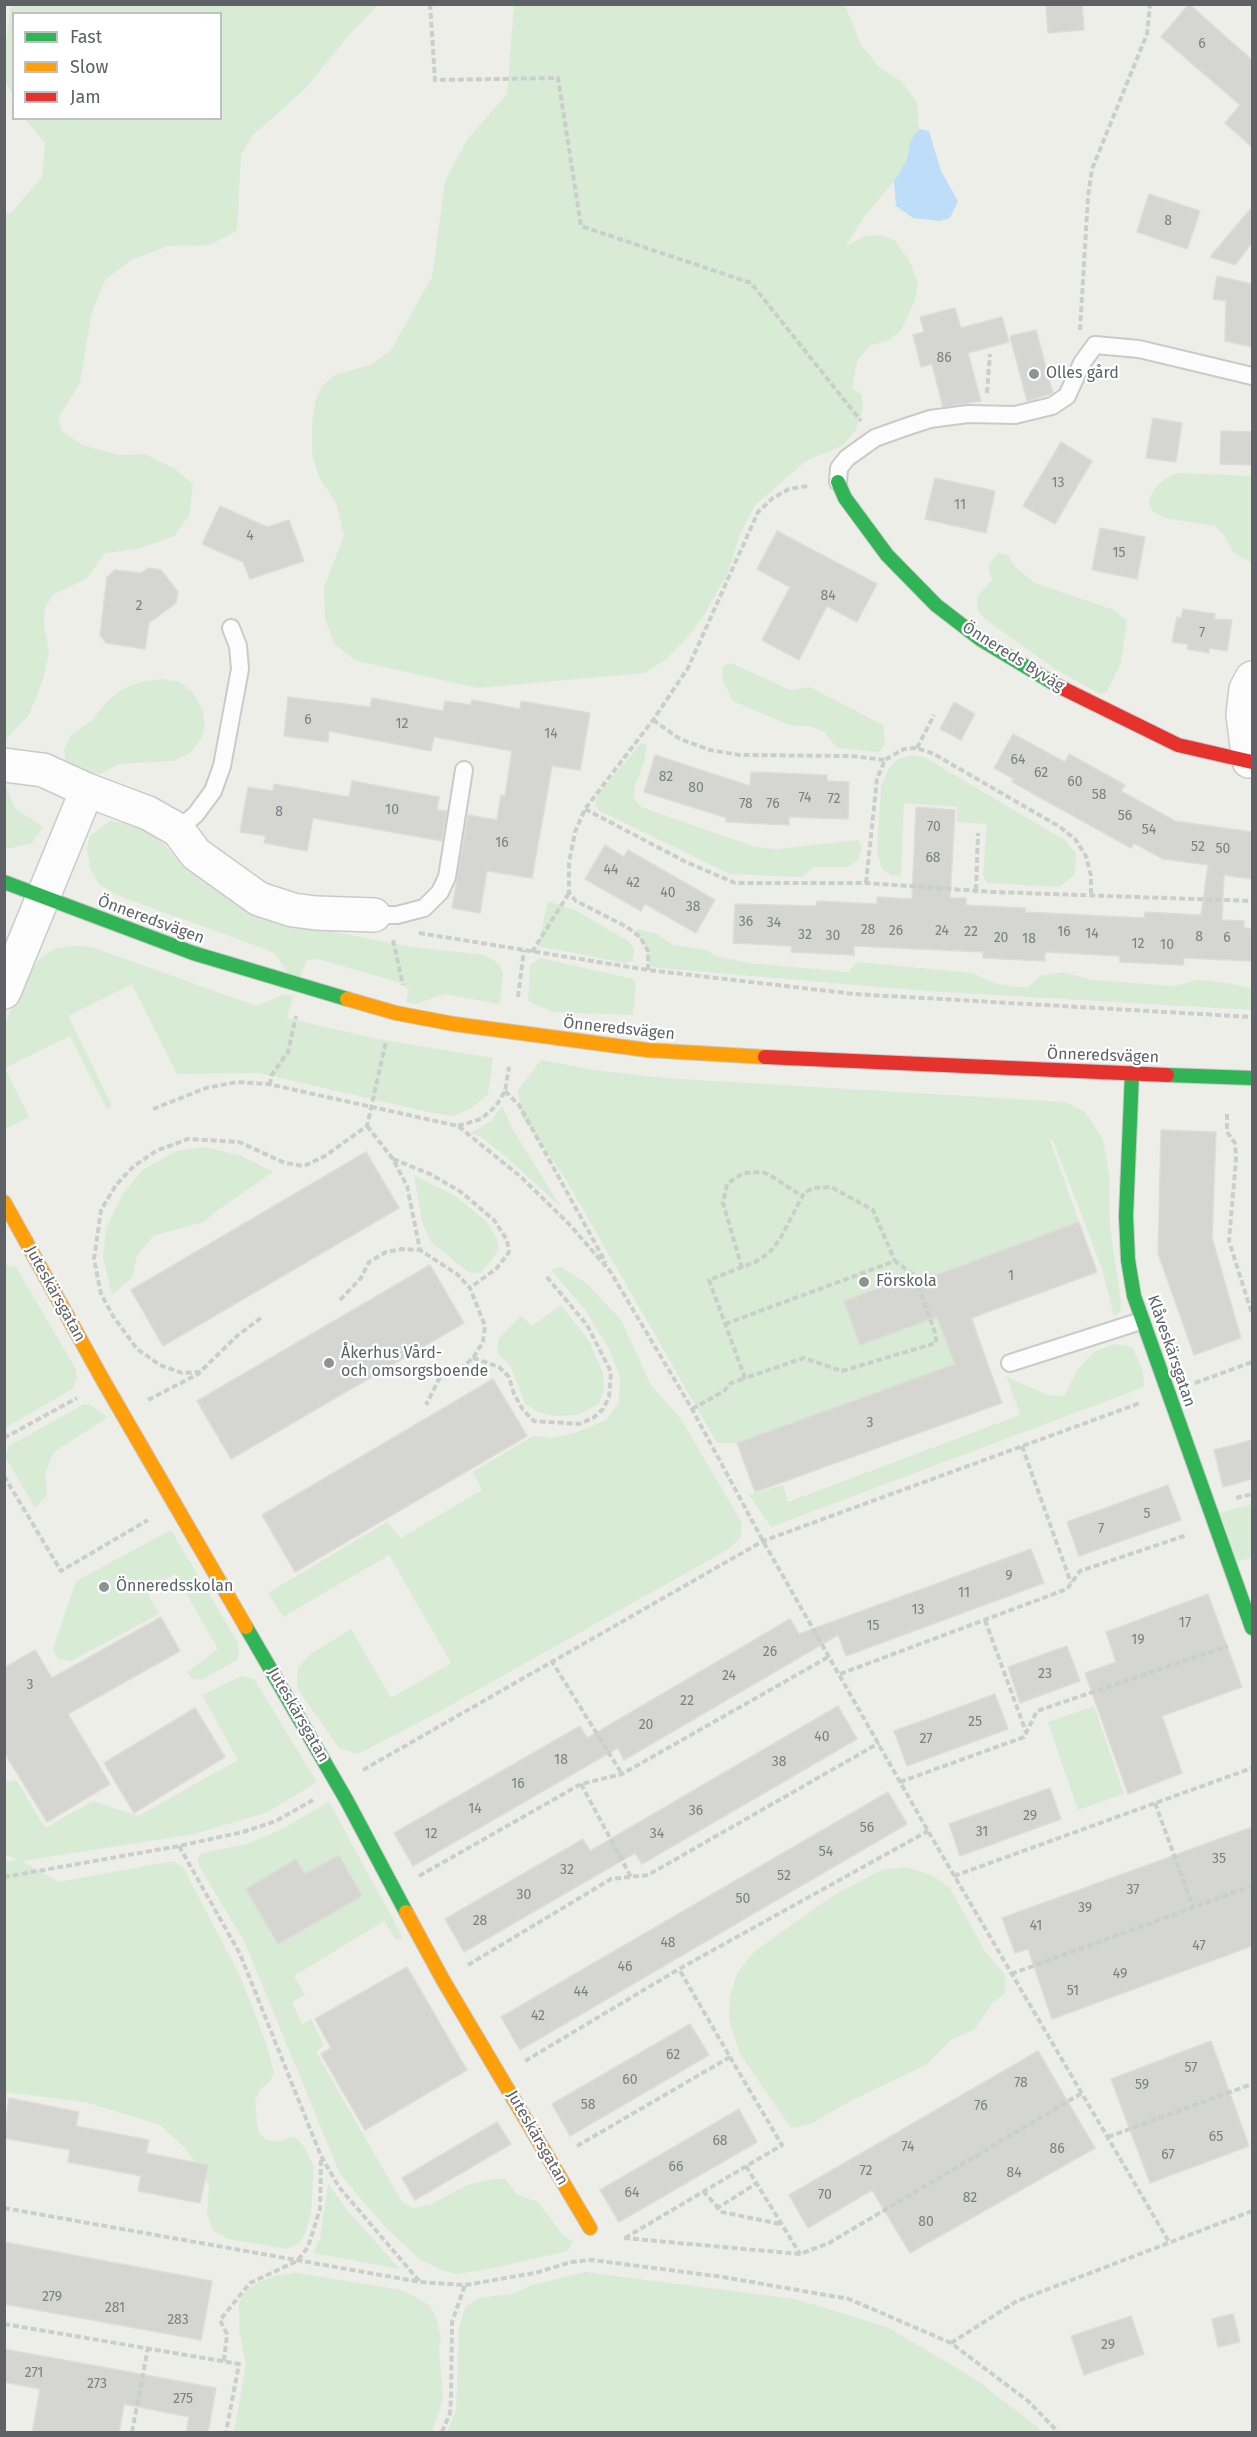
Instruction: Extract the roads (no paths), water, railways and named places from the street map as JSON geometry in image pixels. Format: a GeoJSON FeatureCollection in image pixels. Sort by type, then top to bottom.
{"type":"FeatureCollection","features":[{"type":"Feature","properties":{"kind":"street","name":"Önnereds Byväg"},"geometry":{"type":"LineString","coordinates":[[838,482],[845,498],[887,555],[936,605],[980,639],[1066,691],[1178,746],[1251,762]]}},
{"type":"Feature","properties":{"kind":"street"},"geometry":{"type":"LineString","coordinates":[[1251,762],[1243,715],[1246,689],[1252,678]]}},
{"type":"Feature","properties":{"kind":"street"},"geometry":{"type":"LineString","coordinates":[[4,765],[43,770],[87,790],[148,813],[178,830],[196,854],[259,899],[300,911],[385,922]]}},
{"type":"Feature","properties":{"kind":"street"},"geometry":{"type":"LineString","coordinates":[[4,993],[87,790]]}},
{"type":"Feature","properties":{"kind":"street","name":"Önneredsvägen"},"geometry":{"type":"LineString","coordinates":[[4,882],[203,956],[314,991],[396,1013],[631,1049],[878,1064],[1252,1078]]}},
{"type":"Feature","properties":{"kind":"street","name":"Klåveskärsgatan"},"geometry":{"type":"LineString","coordinates":[[1132,1073],[1126,1216],[1128,1260],[1141,1321],[1252,1628]]}},
{"type":"Feature","properties":{"kind":"street","name":"Juteskärsgatan"},"geometry":{"type":"LineString","coordinates":[[4,1202],[104,1383],[174,1504],[203,1549],[338,1785],[443,1980],[590,2228]]}},
{"type":"Feature","properties":{"kind":"lane"},"geometry":{"type":"LineString","coordinates":[[838,482],[839,468],[843,463],[874,438],[930,419],[985,414],[1015,415],[1052,406],[1067,396],[1082,363],[1095,345],[1109,344],[1252,376]]}},
{"type":"Feature","properties":{"kind":"lane"},"geometry":{"type":"LineString","coordinates":[[178,830],[196,814],[213,791],[222,766],[240,669],[238,646],[231,628]]}},
{"type":"Feature","properties":{"kind":"lane"},"geometry":{"type":"LineString","coordinates":[[385,922],[397,915],[424,908],[440,892],[447,877],[464,770]]}},
{"type":"Feature","properties":{"kind":"lane"},"geometry":{"type":"LineString","coordinates":[[1010,1364],[1141,1321]]}},
{"type":"Feature","properties":{"kind":"water"},"geometry":{"type":"Polygon","coordinates":[[[919,129],[929,131],[941,171],[958,201],[950,218],[940,221],[913,218],[896,206],[894,181],[907,159],[910,141],[919,129]]]}},
{"type":"Feature","properties":{"kind":"place","name":"Olles gård"},"geometry":{"type":"Point","coordinates":[1034,374]}},
{"type":"Feature","properties":{"kind":"place","name":"Förskola"},"geometry":{"type":"Point","coordinates":[864,1282]}},
{"type":"Feature","properties":{"kind":"place","name":"Åkerhus Vård- och omsorgsboende"},"geometry":{"type":"Point","coordinates":[329,1363]}},
{"type":"Feature","properties":{"kind":"place","name":"Önneredsskolan"},"geometry":{"type":"Point","coordinates":[104,1587]}}]}
